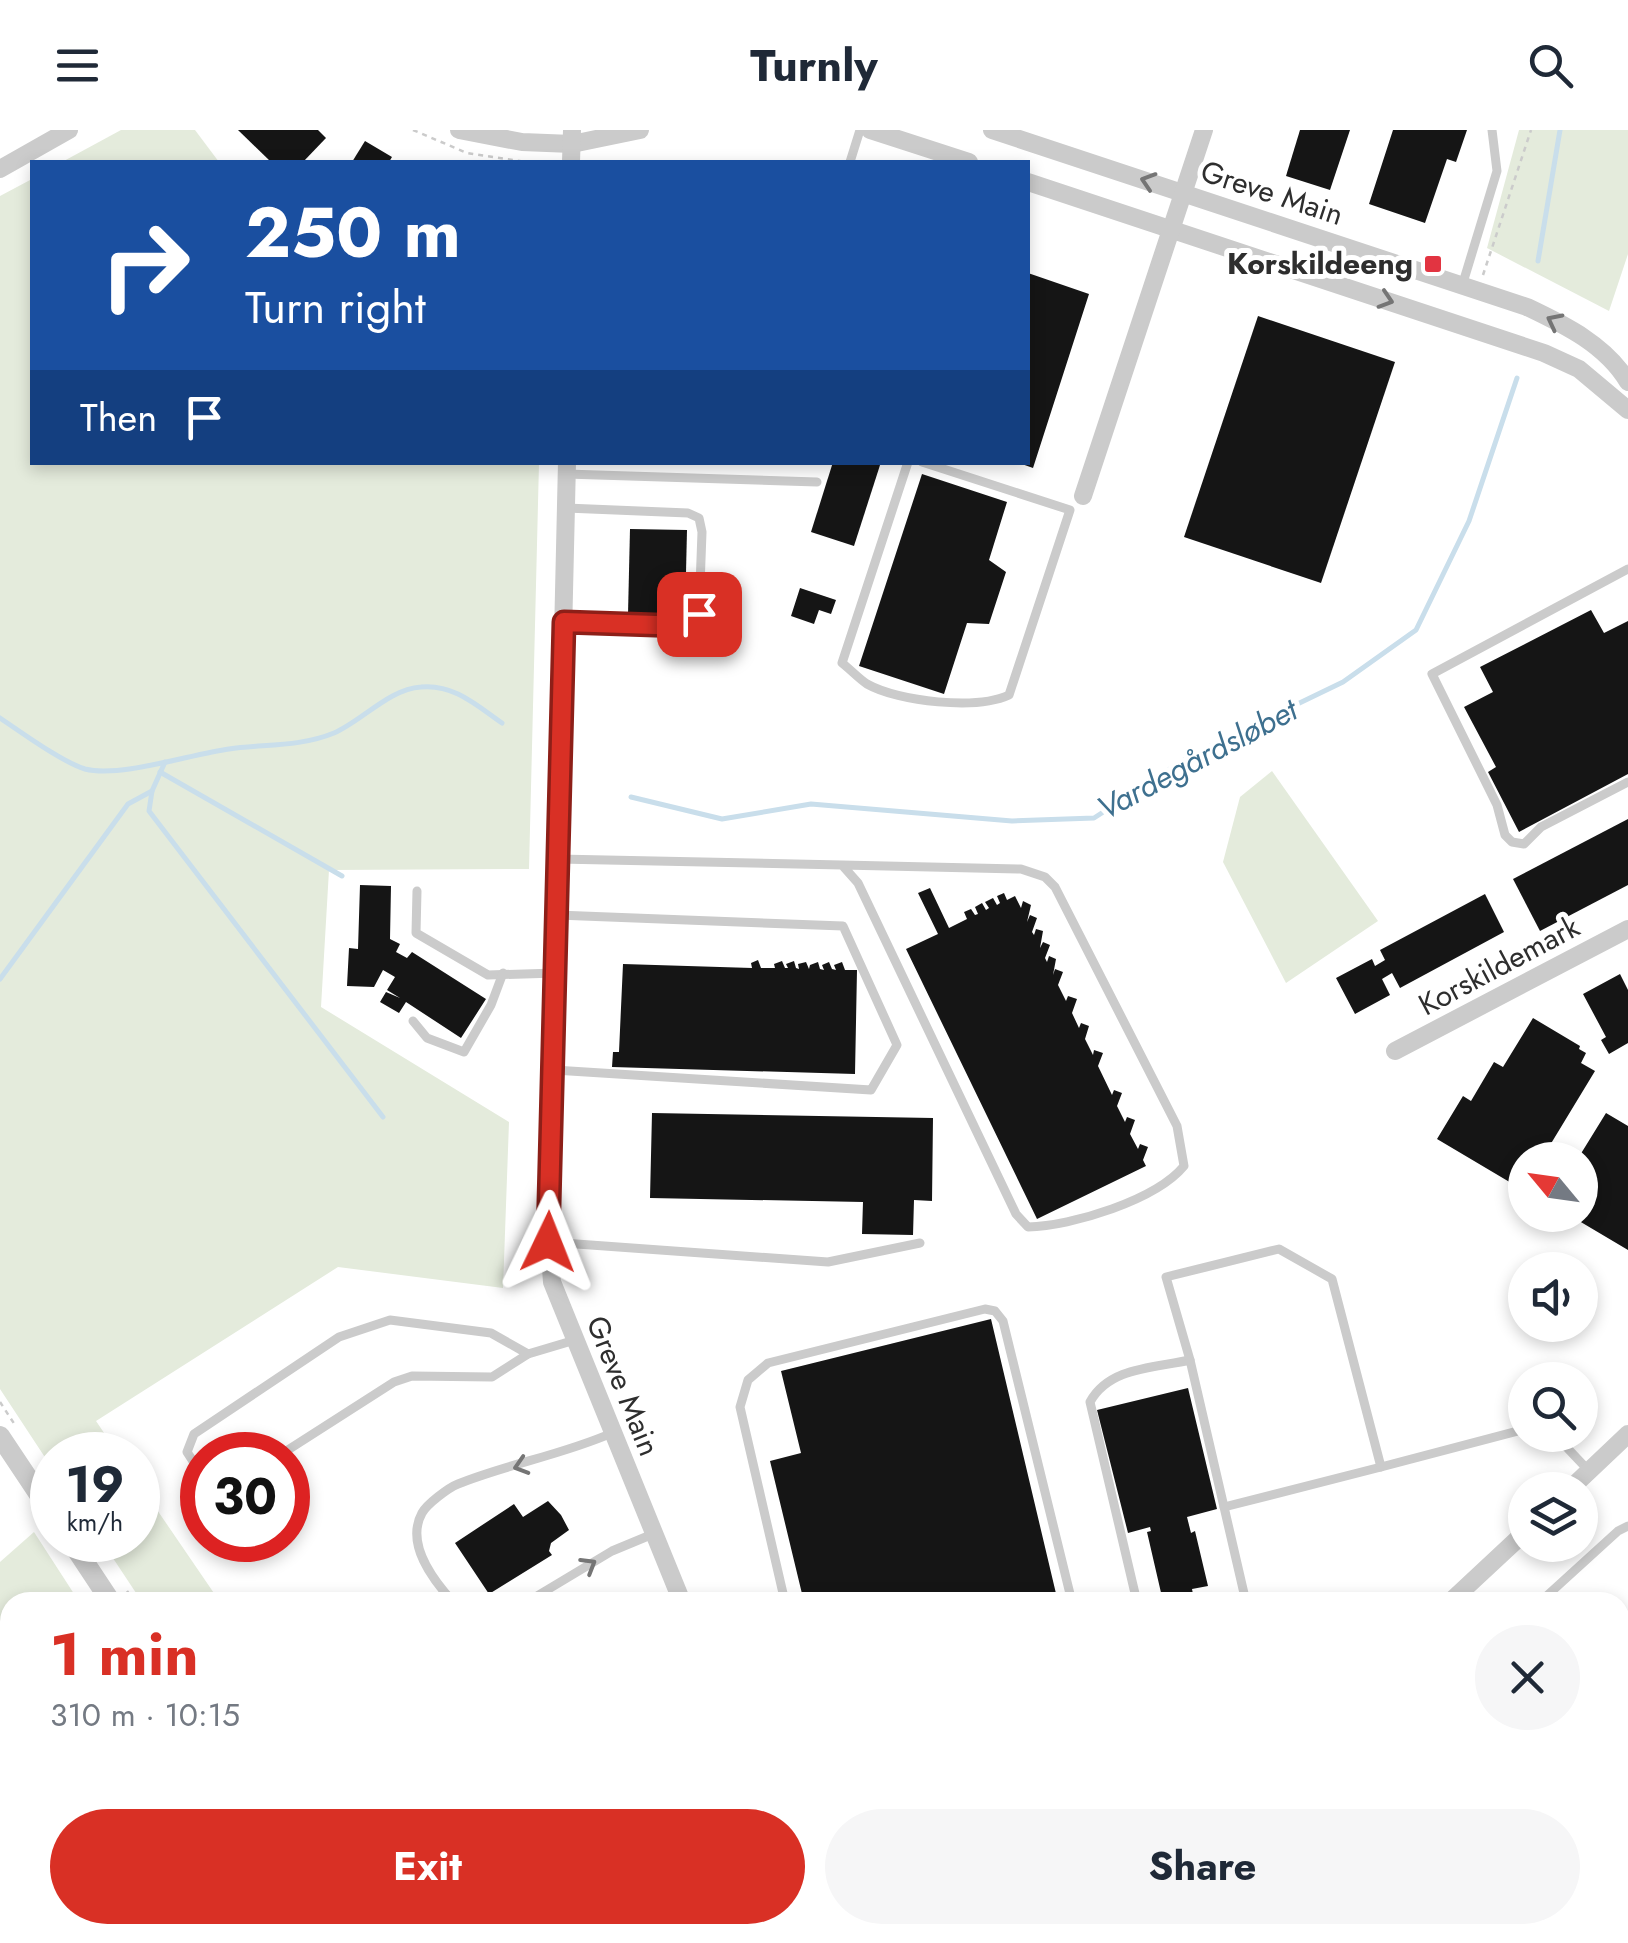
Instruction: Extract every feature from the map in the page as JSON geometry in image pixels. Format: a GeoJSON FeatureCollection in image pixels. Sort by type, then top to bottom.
{"type":"FeatureCollection","features":[{"type":"Feature","properties":{"kind":"street"},"geometry":{"type":"LineString","coordinates":[[0,169],[70,130]]}},
{"type":"Feature","properties":{"kind":"street"},"geometry":{"type":"LineString","coordinates":[[459,130],[522,142],[571,145],[640,130]]}},
{"type":"Feature","properties":{"kind":"street"},"geometry":{"type":"LineString","coordinates":[[870,130],[963,160]]}},
{"type":"Feature","properties":{"kind":"street","name":"Greve Main"},"geometry":{"type":"LineString","coordinates":[[992,130],[1470,288],[1564,325],[1593,344],[1622,371],[1628,382]]}},
{"type":"Feature","properties":{"kind":"street"},"geometry":{"type":"LineString","coordinates":[[1083,496],[1204,130]]}},
{"type":"Feature","properties":{"kind":"street"},"geometry":{"type":"LineString","coordinates":[[1030,183],[1544,353],[1579,369],[1628,410]]}},
{"type":"Feature","properties":{"kind":"street","name":"Greve Main"},"geometry":{"type":"LineString","coordinates":[[566,468],[548,1242],[552,1282],[678,1592]]}},
{"type":"Feature","properties":{"kind":"street","name":"Korskildemark"},"geometry":{"type":"LineString","coordinates":[[1395,1052],[1626,933]]}},
{"type":"Feature","properties":{"kind":"street"},"geometry":{"type":"LineString","coordinates":[[1589,1471],[1628,1434]]}},
{"type":"Feature","properties":{"kind":"street"},"geometry":{"type":"LineString","coordinates":[[0,1436],[30,1481]]}},
{"type":"Feature","properties":{"kind":"street"},"geometry":{"type":"LineString","coordinates":[[1461,1592],[1508,1548]]}},
{"type":"Feature","properties":{"kind":"street"},"geometry":{"type":"LineString","coordinates":[[85,1562],[104,1592]]}},
{"type":"Feature","properties":{"kind":"lane"},"geometry":{"type":"LineString","coordinates":[[851,160],[860,130]]}},
{"type":"Feature","properties":{"kind":"lane"},"geometry":{"type":"LineString","coordinates":[[1470,288],[1497,172],[1492,130]]}},
{"type":"Feature","properties":{"kind":"lane"},"geometry":{"type":"LineString","coordinates":[[907,465],[842,663],[868,685],[932,703],[995,702],[1010,695],[1070,510],[1083,496]]}},
{"type":"Feature","properties":{"kind":"lane"},"geometry":{"type":"LineString","coordinates":[[931,465],[1070,510]]}},
{"type":"Feature","properties":{"kind":"lane"},"geometry":{"type":"LineString","coordinates":[[566,468],[817,482]]}},
{"type":"Feature","properties":{"kind":"lane"},"geometry":{"type":"LineString","coordinates":[[564,622],[686,626],[696,623],[702,532],[700,518],[688,512],[566,508]]}},
{"type":"Feature","properties":{"kind":"lane"},"geometry":{"type":"LineString","coordinates":[[1628,569],[1432,674],[1497,805],[1505,836],[1512,842],[1524,844],[1541,827],[1628,782]]}},
{"type":"Feature","properties":{"kind":"lane"},"geometry":{"type":"LineString","coordinates":[[558,859],[842,865],[1021,869],[1046,877],[1055,887],[1177,1126],[1184,1166],[1172,1180],[1112,1209],[1043,1227],[1028,1227],[1016,1214],[858,883],[842,865]]}},
{"type":"Feature","properties":{"kind":"lane"},"geometry":{"type":"LineString","coordinates":[[417,891],[416,933],[488,974],[556,972]]}},
{"type":"Feature","properties":{"kind":"lane"},"geometry":{"type":"LineString","coordinates":[[553,1070],[871,1090],[897,1045],[842,926],[557,916]]}},
{"type":"Feature","properties":{"kind":"lane"},"geometry":{"type":"LineString","coordinates":[[414,1020],[427,1038],[464,1052],[491,1005],[503,973]]}},
{"type":"Feature","properties":{"kind":"lane"},"geometry":{"type":"LineString","coordinates":[[548,1242],[828,1262],[920,1242]]}},
{"type":"Feature","properties":{"kind":"lane"},"geometry":{"type":"LineString","coordinates":[[1244,1592],[1190,1360],[1166,1278],[1280,1249],[1332,1279],[1381,1467]]}},
{"type":"Feature","properties":{"kind":"lane"},"geometry":{"type":"LineString","coordinates":[[783,1592],[740,1407],[748,1380],[768,1364],[984,1309],[995,1311],[1002,1321],[1070,1592]]}},
{"type":"Feature","properties":{"kind":"lane"},"geometry":{"type":"LineString","coordinates":[[197,1432],[339,1337],[390,1320],[491,1334],[528,1354]]}},
{"type":"Feature","properties":{"kind":"lane"},"geometry":{"type":"LineString","coordinates":[[310,1436],[394,1382],[412,1376],[492,1377],[528,1354],[574,1340]]}},
{"type":"Feature","properties":{"kind":"lane"},"geometry":{"type":"LineString","coordinates":[[1135,1592],[1090,1402],[1098,1389],[1115,1376],[1190,1360]]}},
{"type":"Feature","properties":{"kind":"lane"},"geometry":{"type":"LineString","coordinates":[[446,1592],[422,1558],[416,1541],[422,1512],[455,1485],[570,1451],[612,1433]]}},
{"type":"Feature","properties":{"kind":"lane"},"geometry":{"type":"LineString","coordinates":[[1224,1507],[1508,1434]]}},
{"type":"Feature","properties":{"kind":"lane"},"geometry":{"type":"LineString","coordinates":[[1571,1452],[1589,1471]]}},
{"type":"Feature","properties":{"kind":"lane"},"geometry":{"type":"LineString","coordinates":[[1551,1592],[1628,1526]]}},
{"type":"Feature","properties":{"kind":"lane"},"geometry":{"type":"LineString","coordinates":[[544,1592],[612,1551],[653,1534]]}},
{"type":"Feature","properties":{"kind":"path"},"geometry":{"type":"LineString","coordinates":[[1470,288],[1531,130]]}},
{"type":"Feature","properties":{"kind":"green space"},"geometry":{"type":"Polygon","coordinates":[[[121,130],[195,130],[218,160],[66,160],[121,130]]]}},
{"type":"Feature","properties":{"kind":"green space"},"geometry":{"type":"Polygon","coordinates":[[[1519,130],[1628,130],[1628,254],[1609,311],[1487,248],[1519,130]]]}},
{"type":"Feature","properties":{"kind":"green space"},"geometry":{"type":"Polygon","coordinates":[[[30,180],[30,465],[539,465],[529,869],[329,870],[321,1007],[509,1122],[503,1288],[338,1267],[96,1421],[103,1432],[30,1435],[0,1389],[0,196],[30,180]]]}},
{"type":"Feature","properties":{"kind":"green space"},"geometry":{"type":"Polygon","coordinates":[[[1272,771],[1378,921],[1286,983],[1223,862],[1240,797],[1272,771]]]}},
{"type":"Feature","properties":{"kind":"green space"},"geometry":{"type":"Polygon","coordinates":[[[160,1514],[180,1543],[180,1562],[193,1562],[213,1592],[135,1592],[116,1562],[160,1562],[160,1514]]]}},
{"type":"Feature","properties":{"kind":"green space"},"geometry":{"type":"Polygon","coordinates":[[[30,1536],[30,1562],[53,1562],[73,1592],[0,1592],[0,1562],[30,1536]]]}},
{"type":"Feature","properties":{"kind":"building"},"geometry":{"type":"Polygon","coordinates":[[[238,130],[318,130],[326,138],[305,160],[269,160],[238,130]]]}},
{"type":"Feature","properties":{"kind":"building"},"geometry":{"type":"Polygon","coordinates":[[[1300,130],[1350,130],[1330,190],[1286,176],[1300,130]]]}},
{"type":"Feature","properties":{"kind":"building"},"geometry":{"type":"Polygon","coordinates":[[[1393,130],[1467,130],[1456,162],[1447,159],[1425,223],[1369,204],[1393,130]]]}},
{"type":"Feature","properties":{"kind":"building"},"geometry":{"type":"Polygon","coordinates":[[[365,141],[392,157],[390,160],[353,160],[365,141]]]}},
{"type":"Feature","properties":{"kind":"building"},"geometry":{"type":"Polygon","coordinates":[[[1030,274],[1089,294],[1033,468],[1025,465],[1030,465],[1030,274]]]}},
{"type":"Feature","properties":{"kind":"building"},"geometry":{"type":"Polygon","coordinates":[[[1258,316],[1395,362],[1321,583],[1184,537],[1258,316]]]}},
{"type":"Feature","properties":{"kind":"building"},"geometry":{"type":"Polygon","coordinates":[[[832,465],[880,465],[854,546],[811,532],[832,465]]]}},
{"type":"Feature","properties":{"kind":"building"},"geometry":{"type":"Polygon","coordinates":[[[922,474],[1007,502],[989,560],[1006,572],[989,624],[967,623],[944,694],[859,666],[922,474]]]}},
{"type":"Feature","properties":{"kind":"building"},"geometry":{"type":"Polygon","coordinates":[[[630,529],[687,530],[685,615],[628,614],[630,529]]]}},
{"type":"Feature","properties":{"kind":"building"},"geometry":{"type":"Polygon","coordinates":[[[800,588],[836,600],[831,614],[819,610],[814,624],[791,616],[800,588]]]}},
{"type":"Feature","properties":{"kind":"building"},"geometry":{"type":"Polygon","coordinates":[[[1591,610],[1604,633],[1628,621],[1628,774],[1519,832],[1488,772],[1496,767],[1464,707],[1493,692],[1480,667],[1591,610]]]}},
{"type":"Feature","properties":{"kind":"building"},"geometry":{"type":"Polygon","coordinates":[[[1628,819],[1628,885],[1540,931],[1513,879],[1628,819]]]}},
{"type":"Feature","properties":{"kind":"building"},"geometry":{"type":"Polygon","coordinates":[[[360,885],[391,886],[390,939],[400,944],[396,952],[407,958],[412,952],[486,999],[461,1038],[406,1002],[399,1013],[380,1002],[386,992],[400,998],[387,990],[395,977],[383,970],[374,987],[347,986],[349,948],[358,949],[360,885]]]}},
{"type":"Feature","properties":{"kind":"building"},"geometry":{"type":"Polygon","coordinates":[[[930,888],[949,928],[967,919],[964,912],[971,909],[978,914],[975,907],[982,903],[986,910],[989,908],[985,902],[993,898],[997,905],[997,896],[1004,893],[1007,900],[1015,896],[1021,908],[1023,901],[1031,905],[1027,922],[1030,915],[1037,918],[1032,932],[1034,935],[1036,929],[1043,931],[1040,948],[1043,942],[1050,945],[1045,958],[1047,962],[1049,956],[1056,959],[1053,975],[1055,969],[1063,972],[1058,985],[1066,1001],[1068,996],[1077,999],[1072,1013],[1079,1028],[1081,1023],[1089,1026],[1085,1039],[1093,1055],[1094,1050],[1103,1053],[1098,1066],[1112,1095],[1114,1090],[1122,1093],[1117,1106],[1125,1122],[1127,1117],[1135,1120],[1130,1134],[1138,1149],[1140,1144],[1148,1147],[1143,1160],[1146,1166],[1037,1219],[906,949],[938,934],[918,893],[930,888]]]}},
{"type":"Feature","properties":{"kind":"building"},"geometry":{"type":"Polygon","coordinates":[[[1485,894],[1504,932],[1400,988],[1392,973],[1382,979],[1390,995],[1355,1014],[1336,978],[1372,959],[1375,966],[1385,960],[1380,950],[1485,894]]]}},
{"type":"Feature","properties":{"kind":"building"},"geometry":{"type":"Polygon","coordinates":[[[758,960],[761,968],[775,968],[774,964],[782,961],[788,968],[786,964],[794,961],[799,969],[798,964],[806,962],[809,969],[818,962],[824,970],[822,965],[829,962],[836,970],[834,965],[842,962],[845,970],[857,970],[855,1074],[612,1067],[613,1052],[619,1052],[623,964],[752,968],[751,963],[758,960]]]}},
{"type":"Feature","properties":{"kind":"building"},"geometry":{"type":"Polygon","coordinates":[[[1620,974],[1628,990],[1628,1043],[1609,1054],[1601,1040],[1606,1037],[1583,994],[1620,974]]]}},
{"type":"Feature","properties":{"kind":"building"},"geometry":{"type":"Polygon","coordinates":[[[1533,1018],[1580,1046],[1586,1053],[1581,1063],[1595,1071],[1552,1142],[1508,1142],[1508,1181],[1437,1139],[1463,1096],[1471,1101],[1494,1062],[1503,1067],[1533,1018]]]}},
{"type":"Feature","properties":{"kind":"building"},"geometry":{"type":"Polygon","coordinates":[[[652,1113],[933,1118],[932,1201],[914,1200],[913,1235],[862,1234],[863,1202],[650,1198],[652,1113]]]}},
{"type":"Feature","properties":{"kind":"building"},"geometry":{"type":"Polygon","coordinates":[[[1606,1113],[1628,1126],[1628,1250],[1598,1232],[1598,1142],[1588,1142],[1606,1113]]]}},
{"type":"Feature","properties":{"kind":"building"},"geometry":{"type":"Polygon","coordinates":[[[991,1319],[1056,1592],[802,1592],[770,1461],[801,1453],[781,1371],[991,1319]]]}},
{"type":"Feature","properties":{"kind":"building"},"geometry":{"type":"Polygon","coordinates":[[[1188,1388],[1217,1509],[1187,1517],[1191,1533],[1195,1531],[1208,1586],[1192,1589],[1193,1592],[1161,1592],[1147,1532],[1150,1527],[1128,1533],[1097,1410],[1188,1388]]]}},
{"type":"Feature","properties":{"kind":"building"},"geometry":{"type":"Polygon","coordinates":[[[548,1501],[569,1530],[551,1543],[552,1555],[488,1592],[455,1543],[514,1504],[523,1517],[548,1501]]]}},
{"type":"Feature","properties":{"kind":"waterway","name":"Vardegårdsløbet"},"geometry":{"type":"LineString","coordinates":[[1538,261],[1560,130]]}},
{"type":"Feature","properties":{"kind":"waterway","name":"Vardegårdsløbet"},"geometry":{"type":"LineString","coordinates":[[631,797],[722,819],[811,804],[1012,821],[1094,818],[1190,756],[1343,682],[1416,630],[1469,521],[1517,378]]}},
{"type":"Feature","properties":{"kind":"waterway","name":"Vardegårdsløbet"},"geometry":{"type":"LineString","coordinates":[[0,718],[65,760],[100,771],[321,738],[398,693],[421,687],[454,692],[502,723]]}},
{"type":"Feature","properties":{"kind":"waterway"},"geometry":{"type":"LineString","coordinates":[[165,762],[152,791],[149,811],[383,1117]]}},
{"type":"Feature","properties":{"kind":"waterway"},"geometry":{"type":"LineString","coordinates":[[160,772],[342,876]]}},
{"type":"Feature","properties":{"kind":"waterway"},"geometry":{"type":"LineString","coordinates":[[0,979],[128,804],[152,791]]}},
{"type":"Feature","properties":{"kind":"place","name":"Korskildeeng"},"geometry":{"type":"Point","coordinates":[1433,264]}},
{"type":"Feature","properties":{"kind":"route"},"geometry":{"type":"LineString","coordinates":[[548,1242],[564,622],[686,626],[696,623],[699,614]]}}]}
